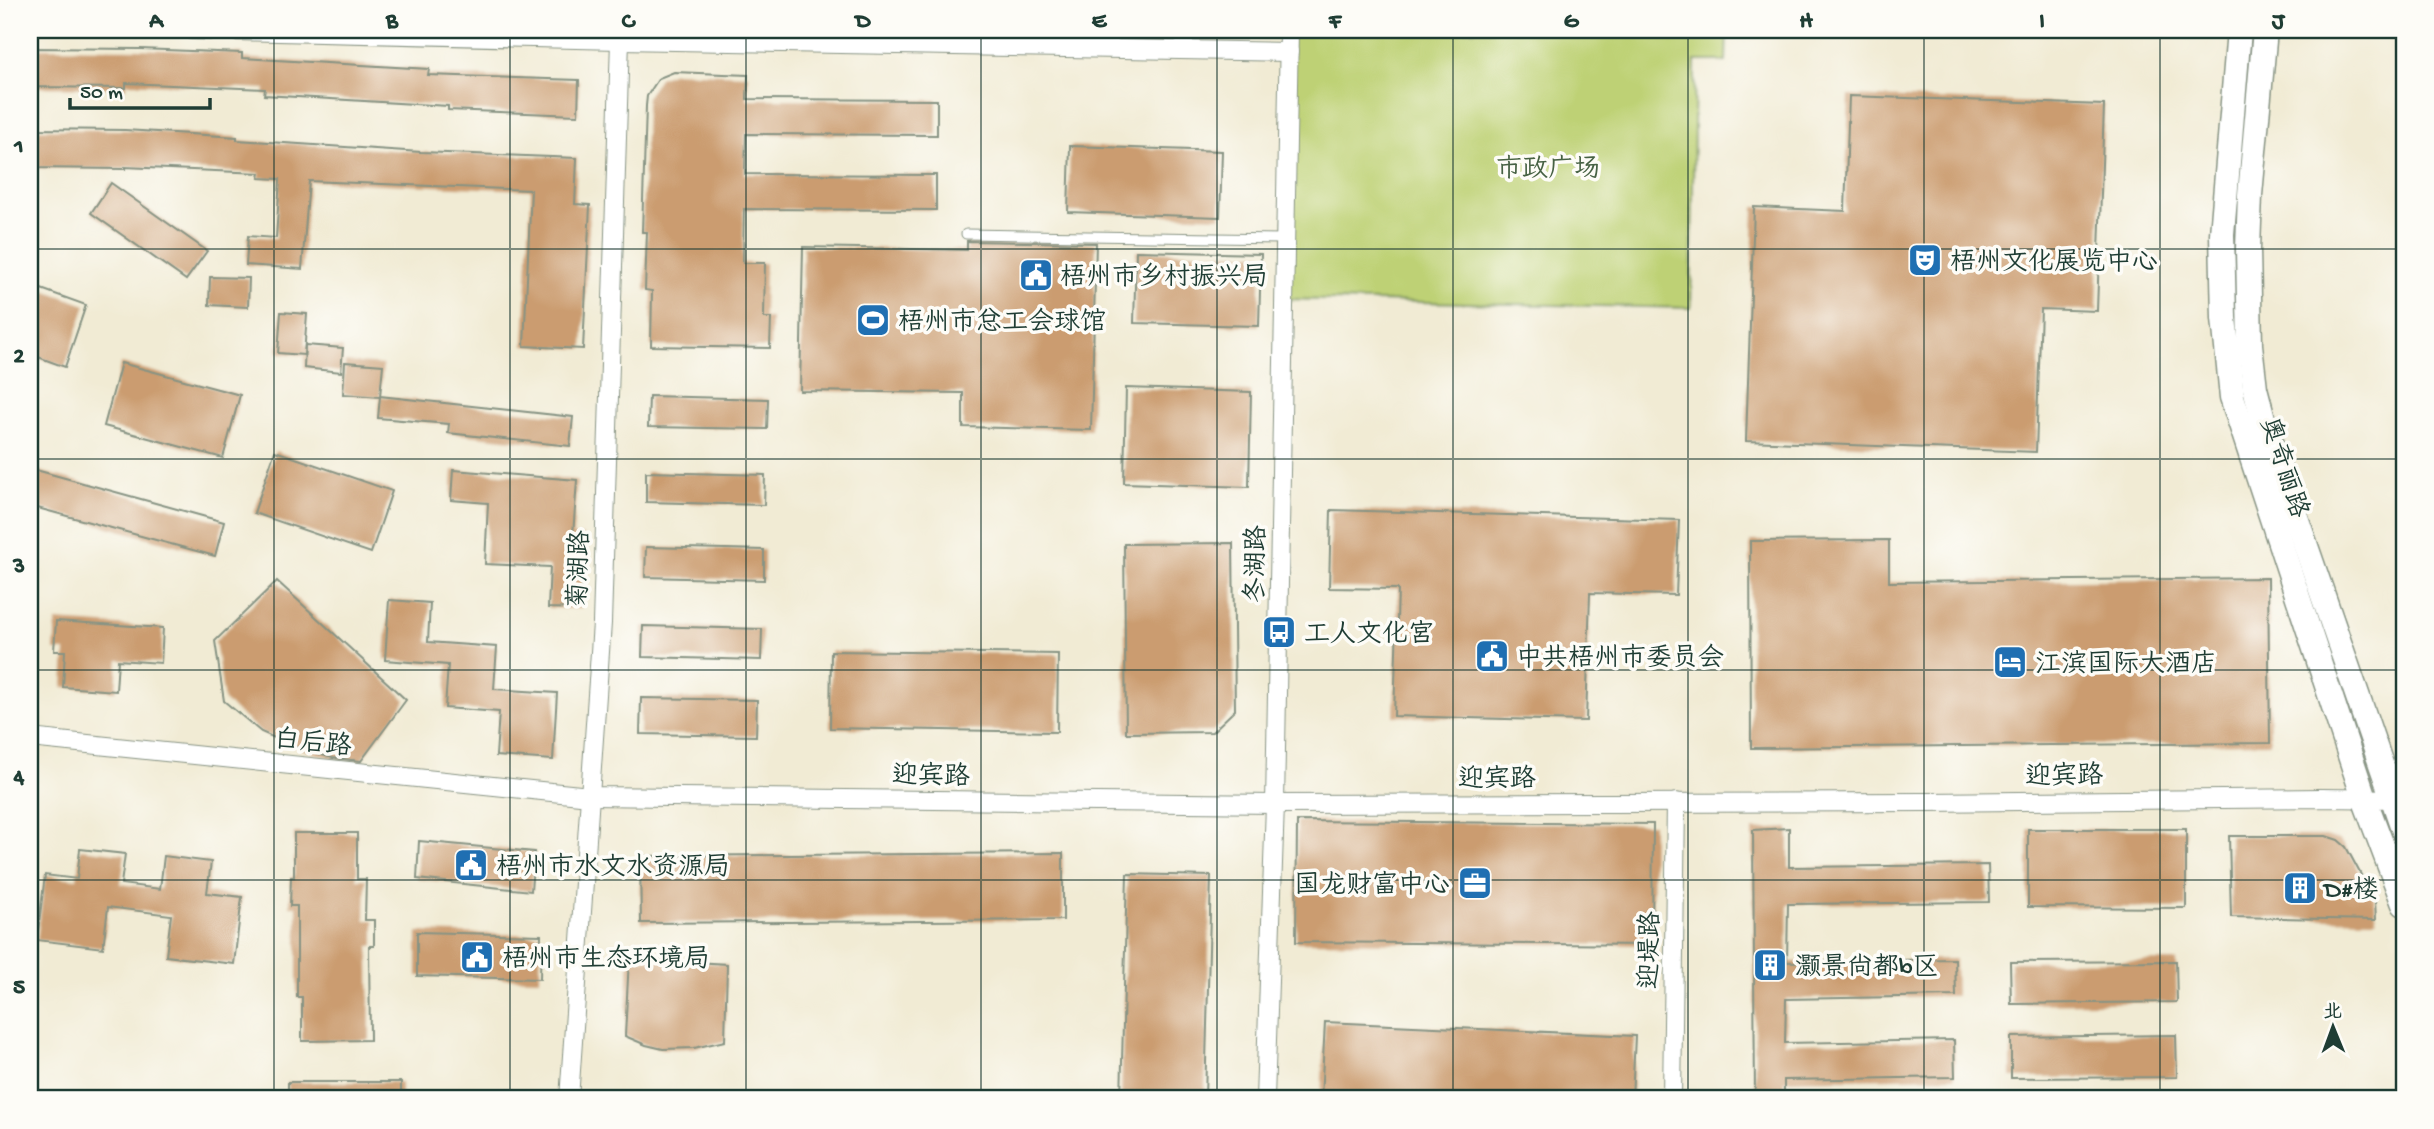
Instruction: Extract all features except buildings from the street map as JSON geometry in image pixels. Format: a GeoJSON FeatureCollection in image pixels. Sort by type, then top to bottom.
{"type":"FeatureCollection","features":[{"type":"Feature","properties":{"kind":"main road","name":"奥奇丽路"},"geometry":{"type":"LineString","coordinates":[[2239,30],[2222,234],[2224,317],[2232,397],[2364,798],[2404,904]]}},
{"type":"Feature","properties":{"kind":"main road","name":"奥奇丽路"},"geometry":{"type":"LineString","coordinates":[[2265,30],[2250,195],[2248,249],[2250,345],[2255,388],[2266,430],[2399,799],[2404,831]]}},
{"type":"Feature","properties":{"kind":"street"},"geometry":{"type":"LineString","coordinates":[[191,30],[557,34],[620,40],[732,35],[1289,52]]}},
{"type":"Feature","properties":{"kind":"street","name":"冬湖路"},"geometry":{"type":"LineString","coordinates":[[1265,1099],[1275,804],[1289,30]]}},
{"type":"Feature","properties":{"kind":"street","name":"菊湖路"},"geometry":{"type":"LineString","coordinates":[[569,1099],[605,542],[620,40]]}},
{"type":"Feature","properties":{"kind":"street","name":"白后路"},"geometry":{"type":"LineString","coordinates":[[30,738],[590,796]]}},
{"type":"Feature","properties":{"kind":"street","name":"迎宾路"},"geometry":{"type":"LineString","coordinates":[[590,796],[1275,804],[2399,799]]}},
{"type":"Feature","properties":{"kind":"street","name":"迎堤路"},"geometry":{"type":"LineString","coordinates":[[1672,1099],[1676,802]]}},
{"type":"Feature","properties":{"kind":"lane"},"geometry":{"type":"LineString","coordinates":[[966,234],[1284,239]]}},
{"type":"Feature","properties":{"kind":"green space","name":"市政广场"},"geometry":{"type":"Polygon","coordinates":[[[1289,30],[1727,30],[1726,61],[1695,61],[1691,308],[1283,299],[1289,30]]]}},
{"type":"Feature","properties":{"kind":"place","name":"梧州文化展览中心"},"geometry":{"type":"Point","coordinates":[1925,260]}},
{"type":"Feature","properties":{"kind":"place","name":"梧州市乡村振兴局"},"geometry":{"type":"Point","coordinates":[1036,275]}},
{"type":"Feature","properties":{"kind":"place","name":"梧州市总工会球馆"},"geometry":{"type":"Point","coordinates":[873,320]}},
{"type":"Feature","properties":{"kind":"place","name":"工人文化宫"},"geometry":{"type":"Point","coordinates":[1279,632]}},
{"type":"Feature","properties":{"kind":"place","name":"中共梧州市委员会"},"geometry":{"type":"Point","coordinates":[1492,656]}},
{"type":"Feature","properties":{"kind":"place","name":"江滨国际大酒店"},"geometry":{"type":"Point","coordinates":[2010,662]}},
{"type":"Feature","properties":{"kind":"place","name":"梧州市水文水资源局"},"geometry":{"type":"Point","coordinates":[471,865]}},
{"type":"Feature","properties":{"kind":"place","name":"国龙财富中心"},"geometry":{"type":"Point","coordinates":[1475,883]}},
{"type":"Feature","properties":{"kind":"place","name":"D#楼"},"geometry":{"type":"Point","coordinates":[2300,888]}},
{"type":"Feature","properties":{"kind":"place","name":"梧州市生态环境局"},"geometry":{"type":"Point","coordinates":[477,957]}},
{"type":"Feature","properties":{"kind":"place","name":"灏景尚都b区"},"geometry":{"type":"Point","coordinates":[1770,965]}}]}
